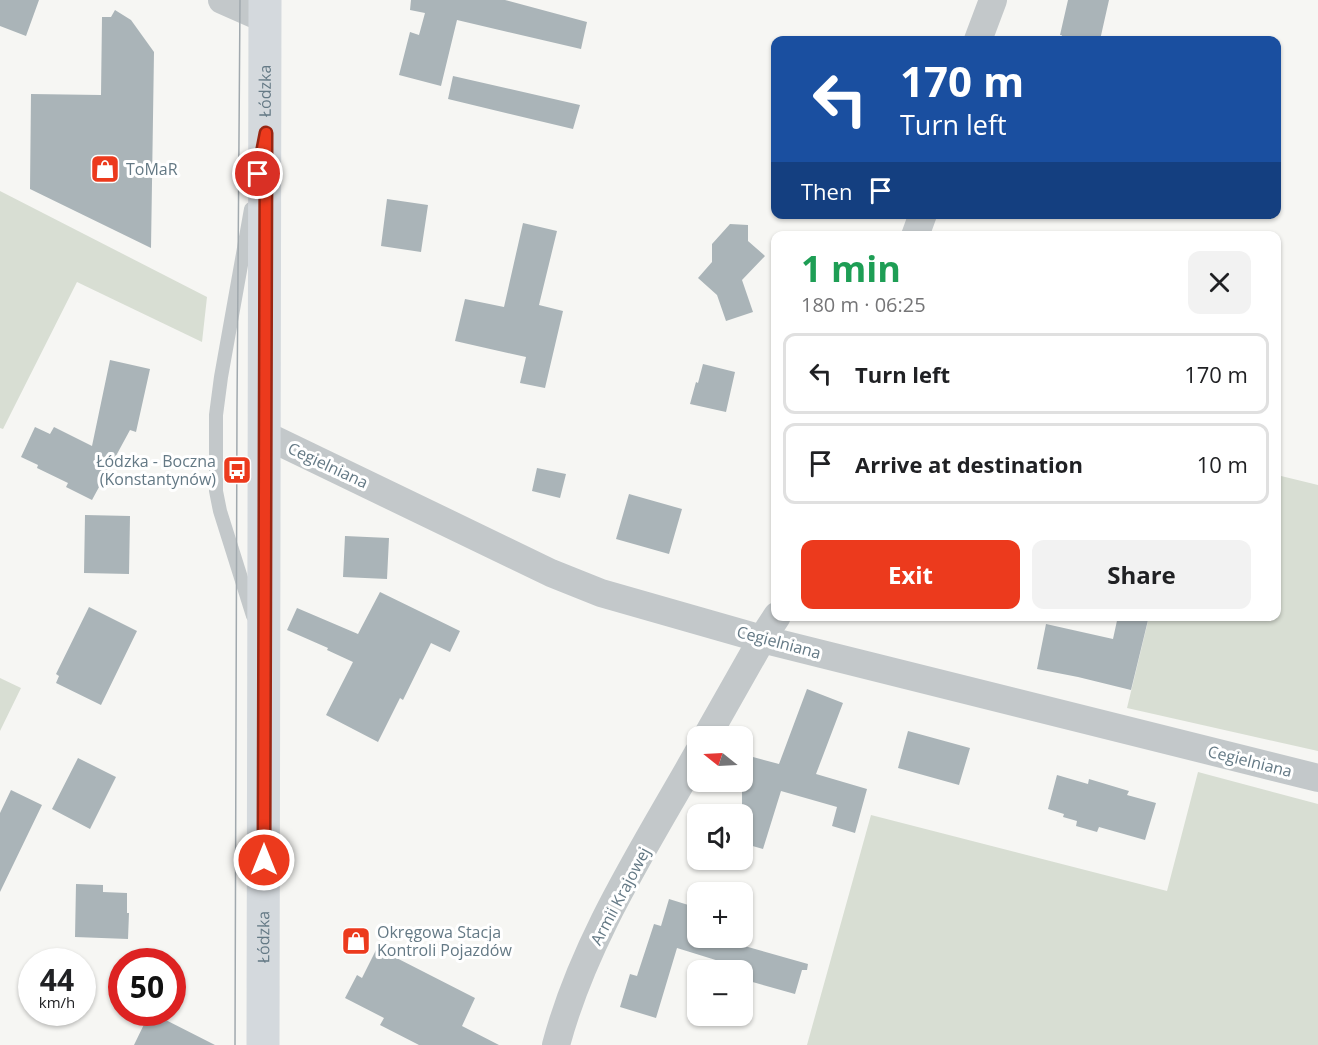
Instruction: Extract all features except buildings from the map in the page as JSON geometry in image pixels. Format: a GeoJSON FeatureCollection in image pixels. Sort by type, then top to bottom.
{"type":"FeatureCollection","features":[{"type":"Feature","properties":{"kind":"main road","name":"Łódzka"},"geometry":{"type":"LineString","coordinates":[[263,1045],[265,10]]}},
{"type":"Feature","properties":{"kind":"street"},"geometry":{"type":"LineString","coordinates":[[222,0],[265,10]]}},
{"type":"Feature","properties":{"kind":"street"},"geometry":{"type":"LineString","coordinates":[[980,36],[993,0]]}},
{"type":"Feature","properties":{"kind":"street","name":"Cegielniana"},"geometry":{"type":"LineString","coordinates":[[265,435],[577,584],[601,593],[769,628],[1318,778]]}},
{"type":"Feature","properties":{"kind":"street"},"geometry":{"type":"LineString","coordinates":[[713,726],[769,628]]}},
{"type":"Feature","properties":{"kind":"street","name":"Armii Krajowej"},"geometry":{"type":"LineString","coordinates":[[556,1045],[572,994],[606,915],[687,772]]}},
{"type":"Feature","properties":{"kind":"lane"},"geometry":{"type":"LineString","coordinates":[[265,653],[220,511],[216,491],[216,415],[220,377],[266,133]]}},
{"type":"Feature","properties":{"kind":"shaded area"},"geometry":{"type":"Polygon","coordinates":[[[0,191],[207,297],[202,342],[77,282],[3,429],[0,428],[0,191]]]}},
{"type":"Feature","properties":{"kind":"shaded area"},"geometry":{"type":"Polygon","coordinates":[[[1281,476],[1318,485],[1318,751],[1127,708],[1148,621],[1281,621],[1281,476]]]}},
{"type":"Feature","properties":{"kind":"shaded area"},"geometry":{"type":"Polygon","coordinates":[[[0,678],[21,688],[0,731],[0,678]]]}},
{"type":"Feature","properties":{"kind":"shaded area"},"geometry":{"type":"Polygon","coordinates":[[[1198,772],[1318,804],[1318,1045],[807,1045],[871,815],[1167,891],[1198,772]]]}},
{"type":"Feature","properties":{"kind":"tram line"},"geometry":{"type":"LineString","coordinates":[[235,1045],[240,0]]}},
{"type":"Feature","properties":{"kind":"place","name":"ToMaR"},"geometry":{"type":"Point","coordinates":[105,169]}},
{"type":"Feature","properties":{"kind":"place","name":"Łódzka - Boczna (Konstantynów)"},"geometry":{"type":"Point","coordinates":[237,470]}},
{"type":"Feature","properties":{"kind":"place","name":"Okręgowa Stacja Kontroli Pojazdów"},"geometry":{"type":"Point","coordinates":[356,941]}},
{"type":"Feature","properties":{"kind":"route"},"geometry":{"type":"LineString","coordinates":[[258,174],[266,133],[264,860]]}}]}
